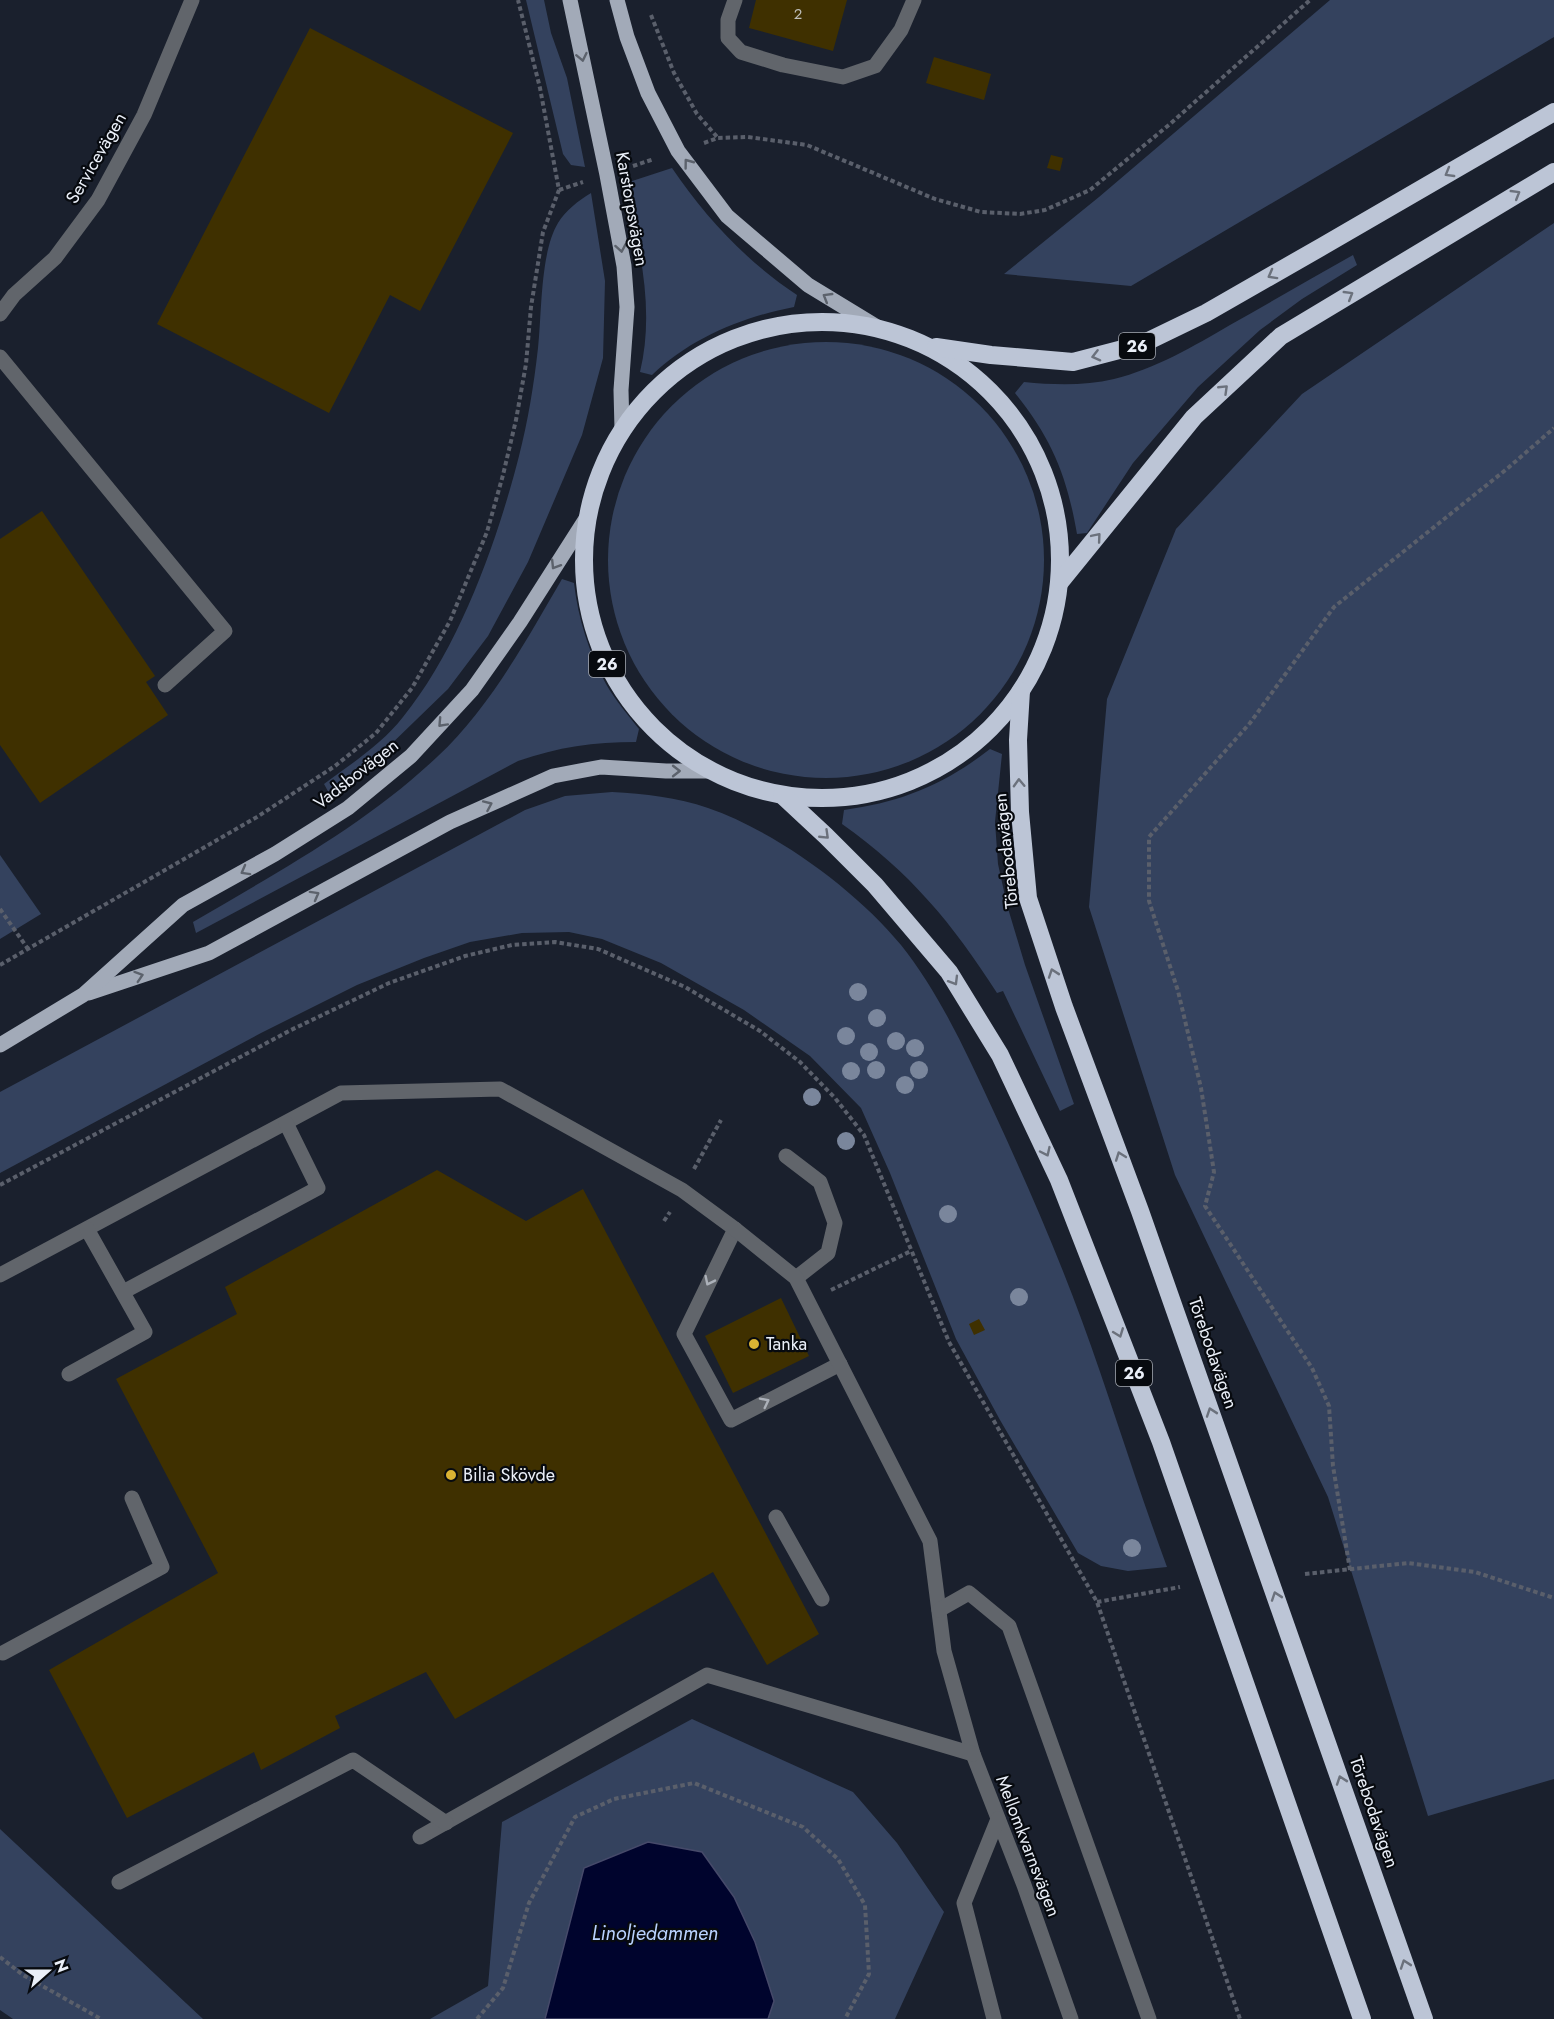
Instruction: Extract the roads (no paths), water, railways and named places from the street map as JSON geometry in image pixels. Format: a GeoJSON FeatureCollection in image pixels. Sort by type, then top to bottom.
{"type":"FeatureCollection","features":[{"type":"Feature","properties":{"kind":"highway","name":"26"},"geometry":{"type":"LineString","coordinates":[[928,346],[991,355],[1073,362],[1142,344],[1216,307],[1554,112]]}},
{"type":"Feature","properties":{"kind":"highway","name":"26"},"geometry":{"type":"LineString","coordinates":[[1060,582],[1194,417],[1281,336],[1554,172]]}},
{"type":"Feature","properties":{"kind":"highway","name":"26"},"geometry":{"type":"LineString","coordinates":[[805,322],[841,322],[877,327],[928,346],[963,367],[994,394],[1020,426],[1040,462],[1053,501],[1060,542],[1060,582],[1047,639],[1022,691],[1001,719],[948,763],[917,779],[885,790],[851,797],[817,799],[782,795],[734,782],[685,756],[640,715],[622,691],[607,664],[596,636],[588,607],[584,577],[584,547],[587,516],[595,486],[607,456],[622,429],[645,400],[671,374],[701,354],[734,338],[769,327],[805,322]]}},
{"type":"Feature","properties":{"kind":"highway","name":"Törebodavägen"},"geometry":{"type":"LineString","coordinates":[[1022,691],[1018,740],[1028,898],[1064,1007],[1140,1211],[1424,2019]]}},
{"type":"Feature","properties":{"kind":"highway","name":"26"},"geometry":{"type":"LineString","coordinates":[[782,795],[875,885],[949,972],[1000,1055],[1059,1180],[1161,1442],[1362,2019]]}},
{"type":"Feature","properties":{"kind":"main road","name":"Karstorpsvägen"},"geometry":{"type":"LineString","coordinates":[[570,0],[624,266],[627,307],[621,390],[622,429]]}},
{"type":"Feature","properties":{"kind":"main road"},"geometry":{"type":"LineString","coordinates":[[617,0],[627,36],[648,93],[678,151],[727,216],[808,285],[877,327]]}},
{"type":"Feature","properties":{"kind":"main road","name":"Vadsbovägen"},"geometry":{"type":"LineString","coordinates":[[0,1045],[83,994],[183,905],[275,854],[348,808],[411,756],[472,690],[520,622],[587,516]]}},
{"type":"Feature","properties":{"kind":"main road","name":"Vadsbovägen"},"geometry":{"type":"LineString","coordinates":[[83,994],[209,953],[450,822],[553,776],[602,767],[711,771]]}},
{"type":"Feature","properties":{"kind":"street","name":"Servicevägen"},"geometry":{"type":"LineString","coordinates":[[0,314],[14,295],[55,258],[98,200],[144,115],[192,0]]}},
{"type":"Feature","properties":{"kind":"street"},"geometry":{"type":"LineString","coordinates":[[735,0],[728,20],[729,39],[741,52],[783,65],[843,77],[876,66],[901,30],[914,0]]}},
{"type":"Feature","properties":{"kind":"street"},"geometry":{"type":"LineString","coordinates":[[0,357],[225,631],[165,686]]}},
{"type":"Feature","properties":{"kind":"street"},"geometry":{"type":"LineString","coordinates":[[0,1275],[341,1093],[500,1089],[682,1190],[796,1278],[828,1253],[835,1223],[820,1182],[786,1156]]}},
{"type":"Feature","properties":{"kind":"street"},"geometry":{"type":"LineString","coordinates":[[123,1292],[318,1188],[286,1123]]}},
{"type":"Feature","properties":{"kind":"street"},"geometry":{"type":"LineString","coordinates":[[69,1374],[145,1332],[87,1228]]}},
{"type":"Feature","properties":{"kind":"street"},"geometry":{"type":"LineString","coordinates":[[735,1229],[684,1334],[731,1420],[840,1364]]}},
{"type":"Feature","properties":{"kind":"street","name":"Mellomkvarnsvägen"},"geometry":{"type":"LineString","coordinates":[[796,1278],[930,1541],[944,1651],[973,1754],[1024,1885],[1071,2019]]}},
{"type":"Feature","properties":{"kind":"street"},"geometry":{"type":"LineString","coordinates":[[3,1653],[162,1567],[132,1498]]}},
{"type":"Feature","properties":{"kind":"street"},"geometry":{"type":"LineString","coordinates":[[776,1516],[822,1599]]}},
{"type":"Feature","properties":{"kind":"street"},"geometry":{"type":"LineString","coordinates":[[939,1610],[969,1593],[1009,1626],[1149,2019]]}},
{"type":"Feature","properties":{"kind":"street"},"geometry":{"type":"LineString","coordinates":[[420,1838],[707,1675],[973,1754]]}},
{"type":"Feature","properties":{"kind":"street"},"geometry":{"type":"LineString","coordinates":[[119,1882],[352,1760],[446,1823]]}},
{"type":"Feature","properties":{"kind":"street"},"geometry":{"type":"LineString","coordinates":[[994,2019],[964,1903],[998,1819]]}},
{"type":"Feature","properties":{"kind":"water","name":"Linoljedammen"},"geometry":{"type":"Polygon","coordinates":[[[648,1842],[702,1852],[734,1897],[755,1942],[774,2001],[768,2019],[545,2019],[584,1868],[648,1842]]]}},
{"type":"Feature","properties":{"kind":"place","name":"Tanka"},"geometry":{"type":"Point","coordinates":[754,1344]}},
{"type":"Feature","properties":{"kind":"place","name":"Bilia Skövde"},"geometry":{"type":"Point","coordinates":[451,1475]}}]}
